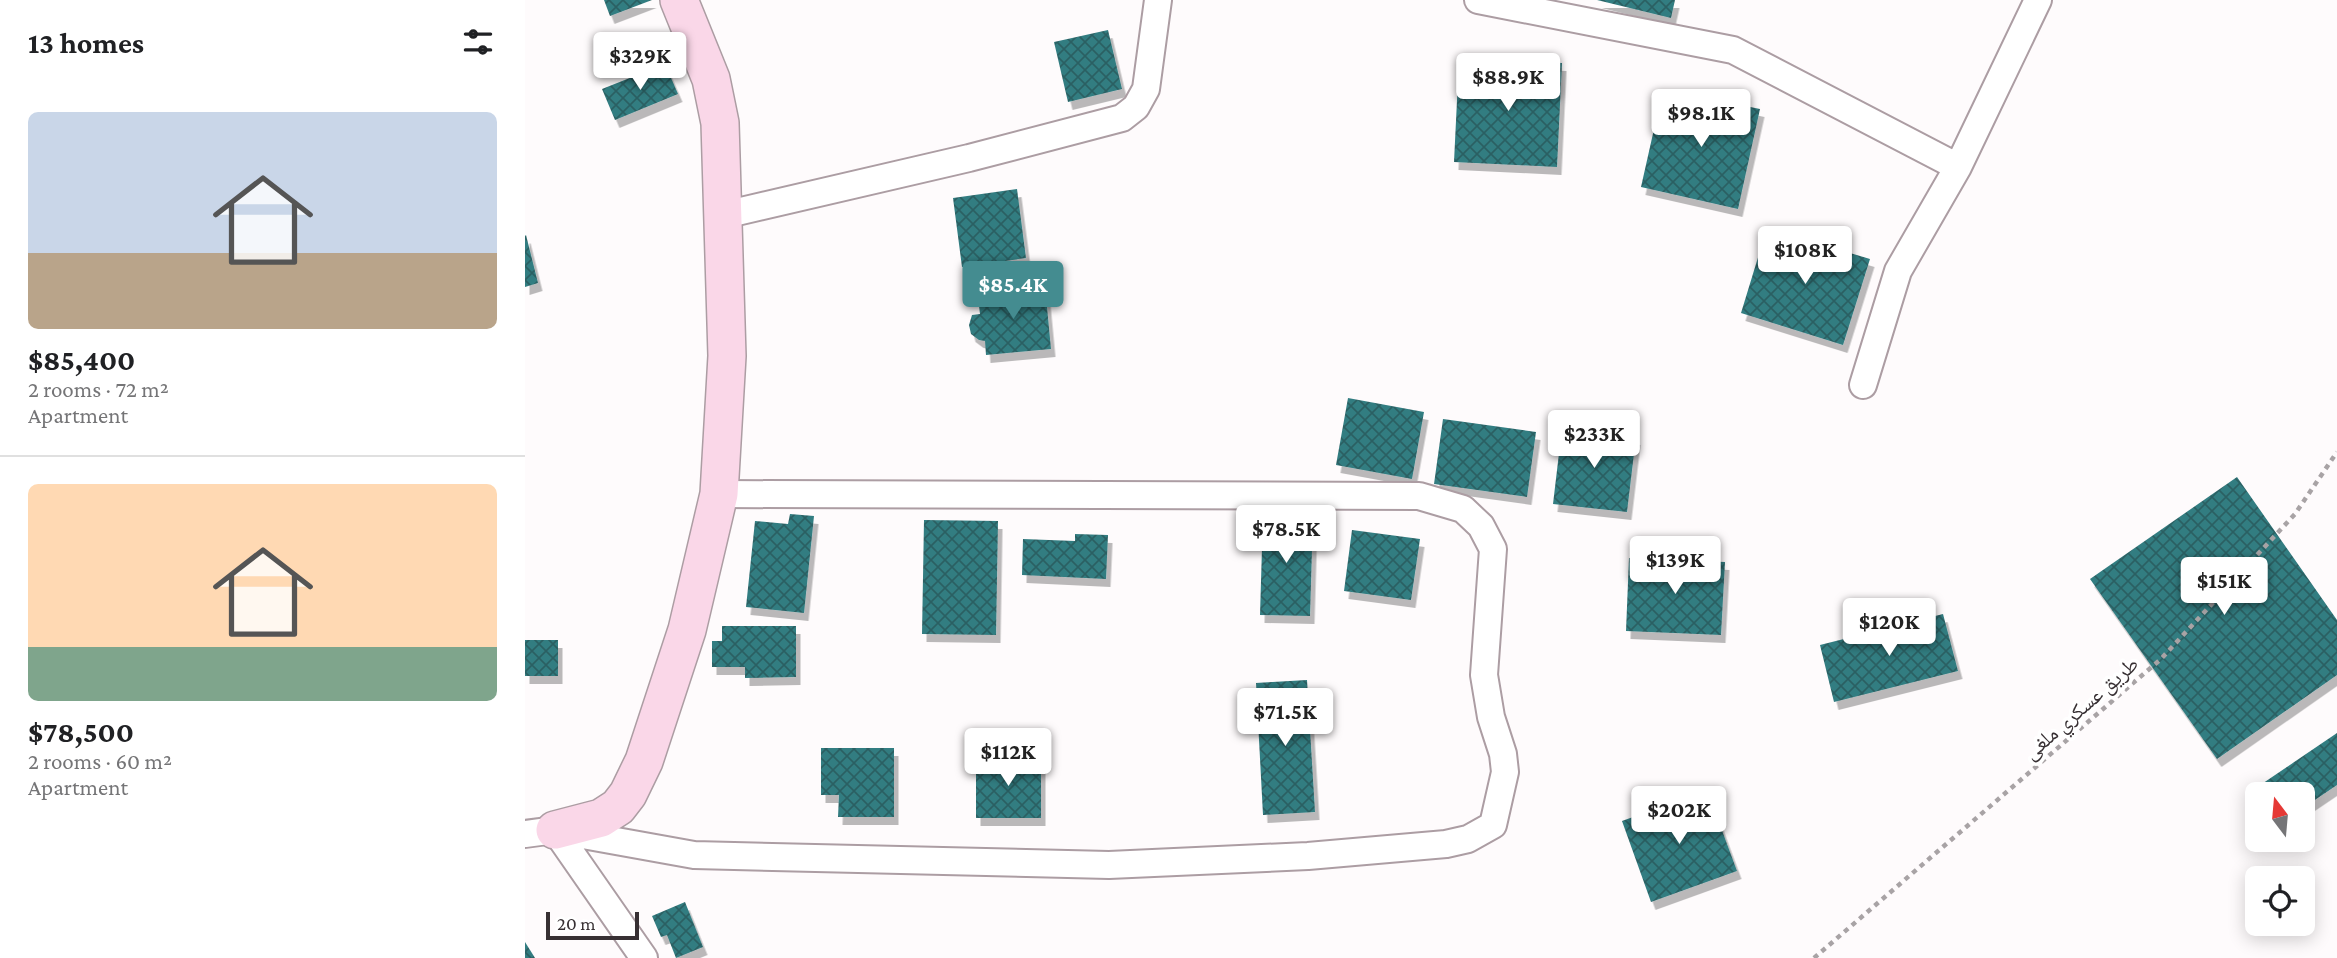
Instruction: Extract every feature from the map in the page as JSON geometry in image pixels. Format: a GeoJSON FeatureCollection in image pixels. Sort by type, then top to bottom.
{"type":"FeatureCollection","features":[{"type":"Feature","properties":{"kind":"street"},"geometry":{"type":"LineString","coordinates":[[540,832],[601,818],[618,807],[628,794],[644,761],[687,631],[719,494],[727,356],[720,123],[711,79],[678,0]]}},
{"type":"Feature","properties":{"kind":"street"},"geometry":{"type":"LineString","coordinates":[[724,215],[969,158],[1122,118],[1136,107],[1146,89],[1158,0]]}},
{"type":"Feature","properties":{"kind":"street"},"geometry":{"type":"LineString","coordinates":[[1478,0],[1733,50],[1958,167]]}},
{"type":"Feature","properties":{"kind":"street"},"geometry":{"type":"LineString","coordinates":[[1863,385],[1898,271],[1958,167],[2038,0]]}},
{"type":"Feature","properties":{"kind":"street"},"geometry":{"type":"LineString","coordinates":[[540,832],[694,855],[1109,865],[1308,856],[1446,844],[1468,839],[1493,825],[1505,772],[1503,754],[1490,717],[1484,675],[1493,549],[1481,526],[1463,509],[1419,496],[719,494]]}},
{"type":"Feature","properties":{"kind":"street"},"geometry":{"type":"LineString","coordinates":[[540,832],[644,958]]}},
{"type":"Feature","properties":{"kind":"path","name":"طريق عسكري ملغى"},"geometry":{"type":"LineString","coordinates":[[1815,958],[2161,659],[2295,514],[2337,452]]}},
{"type":"Feature","properties":{"kind":"building"},"geometry":{"type":"Polygon","coordinates":[[[604,0],[652,0],[610,16],[604,0]]]}},
{"type":"Feature","properties":{"kind":"building"},"geometry":{"type":"Polygon","coordinates":[[[1597,0],[1675,0],[1671,18],[1597,0]]]}},
{"type":"Feature","properties":{"kind":"building"},"geometry":{"type":"Polygon","coordinates":[[[1108,30],[1122,89],[1068,102],[1054,42],[1108,30]]]}},
{"type":"Feature","properties":{"kind":"building"},"geometry":{"type":"Polygon","coordinates":[[[1459,59],[1562,63],[1557,167],[1454,162],[1459,59]]]}},
{"type":"Feature","properties":{"kind":"building"},"geometry":{"type":"Polygon","coordinates":[[[665,64],[678,94],[615,120],[602,89],[665,64]]]}},
{"type":"Feature","properties":{"kind":"building"},"geometry":{"type":"Polygon","coordinates":[[[1663,89],[1760,109],[1738,209],[1641,187],[1663,89]]]}},
{"type":"Feature","properties":{"kind":"building"},"geometry":{"type":"Polygon","coordinates":[[[1017,189],[1026,258],[962,267],[953,198],[1017,189]]]}},
{"type":"Feature","properties":{"kind":"building"},"geometry":{"type":"Polygon","coordinates":[[[1767,228],[1870,259],[1843,345],[1741,313],[1767,228]]]}},
{"type":"Feature","properties":{"kind":"building"},"geometry":{"type":"Polygon","coordinates":[[[525,236],[538,283],[525,287],[525,236]]]}},
{"type":"Feature","properties":{"kind":"building"},"geometry":{"type":"Polygon","coordinates":[[[1019,284],[1020,289],[1045,286],[1051,349],[986,355],[985,341],[971,334],[969,325],[972,315],[980,314],[978,298],[997,297],[1003,285],[1019,284]]]}},
{"type":"Feature","properties":{"kind":"building"},"geometry":{"type":"Polygon","coordinates":[[[1348,398],[1424,412],[1412,479],[1336,465],[1348,398]]]}},
{"type":"Feature","properties":{"kind":"building"},"geometry":{"type":"Polygon","coordinates":[[[1443,419],[1536,432],[1527,497],[1434,484],[1443,419]]]}},
{"type":"Feature","properties":{"kind":"building"},"geometry":{"type":"Polygon","coordinates":[[[1562,428],[1636,437],[1627,512],[1553,504],[1562,428]]]}},
{"type":"Feature","properties":{"kind":"building"},"geometry":{"type":"Polygon","coordinates":[[[2237,477],[2337,620],[2337,675],[2217,759],[2090,579],[2237,477]]]}},
{"type":"Feature","properties":{"kind":"building"},"geometry":{"type":"Polygon","coordinates":[[[790,514],[814,516],[804,613],[746,607],[755,521],[788,524],[790,514]]]}},
{"type":"Feature","properties":{"kind":"building"},"geometry":{"type":"Polygon","coordinates":[[[1263,514],[1313,516],[1310,616],[1260,615],[1263,514]]]}},
{"type":"Feature","properties":{"kind":"building"},"geometry":{"type":"Polygon","coordinates":[[[924,520],[998,521],[996,635],[922,634],[924,520]]]}},
{"type":"Feature","properties":{"kind":"building"},"geometry":{"type":"Polygon","coordinates":[[[1352,530],[1420,539],[1411,600],[1344,591],[1352,530]]]}},
{"type":"Feature","properties":{"kind":"building"},"geometry":{"type":"Polygon","coordinates":[[[1075,534],[1108,535],[1106,579],[1022,575],[1023,539],[1075,541],[1075,534]]]}},
{"type":"Feature","properties":{"kind":"building"},"geometry":{"type":"Polygon","coordinates":[[[1629,558],[1725,562],[1721,635],[1626,631],[1629,558]]]}},
{"type":"Feature","properties":{"kind":"building"},"geometry":{"type":"Polygon","coordinates":[[[1943,614],[1958,671],[1834,702],[1820,645],[1943,614]]]}},
{"type":"Feature","properties":{"kind":"building"},"geometry":{"type":"Polygon","coordinates":[[[722,626],[796,626],[796,677],[745,678],[745,667],[712,667],[712,641],[722,641],[722,626]]]}},
{"type":"Feature","properties":{"kind":"building"},"geometry":{"type":"Polygon","coordinates":[[[525,640],[558,640],[558,676],[525,676],[525,640]]]}},
{"type":"Feature","properties":{"kind":"building"},"geometry":{"type":"Polygon","coordinates":[[[1307,680],[1315,812],[1263,815],[1256,683],[1307,680]]]}},
{"type":"Feature","properties":{"kind":"building"},"geometry":{"type":"Polygon","coordinates":[[[2337,733],[2337,785],[2315,800],[2315,782],[2265,782],[2337,733]]]}},
{"type":"Feature","properties":{"kind":"building"},"geometry":{"type":"Polygon","coordinates":[[[821,748],[894,748],[894,817],[838,817],[839,795],[821,795],[821,748]]]}},
{"type":"Feature","properties":{"kind":"building"},"geometry":{"type":"Polygon","coordinates":[[[976,758],[1041,759],[1041,818],[976,818],[976,758]]]}},
{"type":"Feature","properties":{"kind":"building"},"geometry":{"type":"Polygon","coordinates":[[[1707,790],[1737,871],[1651,902],[1622,821],[1707,790]]]}},
{"type":"Feature","properties":{"kind":"building"},"geometry":{"type":"Polygon","coordinates":[[[685,902],[703,947],[676,958],[667,935],[661,937],[652,916],[685,902]]]}},
{"type":"Feature","properties":{"kind":"building"},"geometry":{"type":"Polygon","coordinates":[[[525,942],[535,958],[525,958],[525,942]]]}}]}
